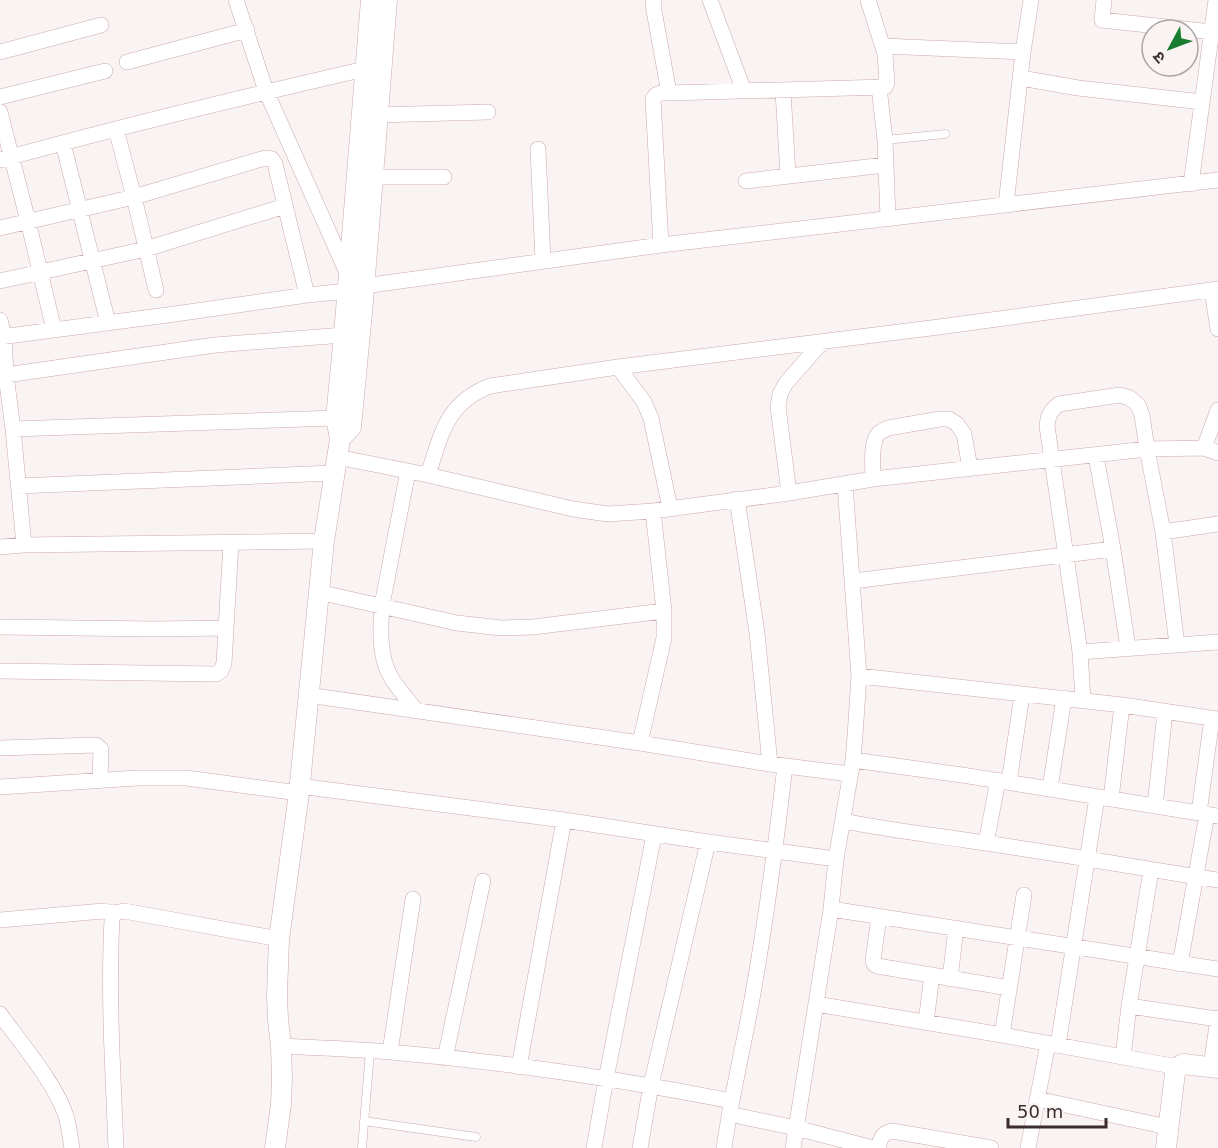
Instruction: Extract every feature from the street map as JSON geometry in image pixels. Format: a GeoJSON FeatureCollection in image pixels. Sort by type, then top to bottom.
{"type":"FeatureCollection","features":[{"type":"Feature","properties":{"kind":"street"},"geometry":{"type":"LineString","coordinates":[[236,0],[266,91],[353,284]]}},
{"type":"Feature","properties":{"kind":"street"},"geometry":{"type":"LineString","coordinates":[[337,456],[351,427],[353,284],[371,0]]}},
{"type":"Feature","properties":{"kind":"street"},"geometry":{"type":"LineString","coordinates":[[274,1148],[280,1104],[281,1046],[277,995],[279,939],[299,789],[324,541],[337,456],[336,418],[344,335],[372,177],[387,0]]}},
{"type":"Feature","properties":{"kind":"street"},"geometry":{"type":"LineString","coordinates":[[654,0],[669,93]]}},
{"type":"Feature","properties":{"kind":"street"},"geometry":{"type":"LineString","coordinates":[[710,0],[744,91]]}},
{"type":"Feature","properties":{"kind":"street"},"geometry":{"type":"LineString","coordinates":[[661,245],[653,99],[655,96],[659,93],[885,87],[887,84],[883,46],[867,0]]}},
{"type":"Feature","properties":{"kind":"street"},"geometry":{"type":"LineString","coordinates":[[1006,205],[1031,0]]}},
{"type":"Feature","properties":{"kind":"street"},"geometry":{"type":"LineString","coordinates":[[1104,0],[1102,20],[1212,32]]}},
{"type":"Feature","properties":{"kind":"street"},"geometry":{"type":"LineString","coordinates":[[1191,184],[1202,102],[1213,58],[1212,32],[1216,0]]}},
{"type":"Feature","properties":{"kind":"street"},"geometry":{"type":"LineString","coordinates":[[0,52],[101,25]]}},
{"type":"Feature","properties":{"kind":"street"},"geometry":{"type":"LineString","coordinates":[[127,62],[247,30]]}},
{"type":"Feature","properties":{"kind":"street"},"geometry":{"type":"LineString","coordinates":[[883,46],[1023,52]]}},
{"type":"Feature","properties":{"kind":"street"},"geometry":{"type":"LineString","coordinates":[[6,159],[266,91],[365,69]]}},
{"type":"Feature","properties":{"kind":"street"},"geometry":{"type":"LineString","coordinates":[[0,97],[105,71]]}},
{"type":"Feature","properties":{"kind":"street"},"geometry":{"type":"LineString","coordinates":[[1021,78],[1078,88],[1202,102]]}},
{"type":"Feature","properties":{"kind":"street"},"geometry":{"type":"LineString","coordinates":[[879,87],[885,140],[888,218]]}},
{"type":"Feature","properties":{"kind":"street"},"geometry":{"type":"LineString","coordinates":[[783,91],[788,175]]}},
{"type":"Feature","properties":{"kind":"street"},"geometry":{"type":"LineString","coordinates":[[0,112],[6,159],[28,221],[54,330]]}},
{"type":"Feature","properties":{"kind":"street"},"geometry":{"type":"LineString","coordinates":[[377,116],[488,112]]}},
{"type":"Feature","properties":{"kind":"street"},"geometry":{"type":"LineString","coordinates":[[116,129],[156,290]]}},
{"type":"Feature","properties":{"kind":"street"},"geometry":{"type":"LineString","coordinates":[[63,143],[108,323]]}},
{"type":"Feature","properties":{"kind":"street"},"geometry":{"type":"LineString","coordinates":[[538,149],[543,261]]}},
{"type":"Feature","properties":{"kind":"street"},"geometry":{"type":"LineString","coordinates":[[0,228],[134,197],[265,158],[272,159],[307,295]]}},
{"type":"Feature","properties":{"kind":"street"},"geometry":{"type":"LineString","coordinates":[[746,181],[885,165]]}},
{"type":"Feature","properties":{"kind":"street"},"geometry":{"type":"LineString","coordinates":[[372,177],[444,177]]}},
{"type":"Feature","properties":{"kind":"street"},"geometry":{"type":"LineString","coordinates":[[2,337],[307,295],[353,284],[661,245],[1218,180]]}},
{"type":"Feature","properties":{"kind":"street"},"geometry":{"type":"LineString","coordinates":[[0,281],[146,249],[285,206]]}},
{"type":"Feature","properties":{"kind":"street"},"geometry":{"type":"LineString","coordinates":[[428,475],[443,430],[451,414],[476,391],[490,386],[618,367],[962,324],[1215,289],[1218,329]]}},
{"type":"Feature","properties":{"kind":"street"},"geometry":{"type":"LineString","coordinates":[[0,320],[24,545]]}},
{"type":"Feature","properties":{"kind":"street"},"geometry":{"type":"LineString","coordinates":[[6,375],[215,345],[344,335]]}},
{"type":"Feature","properties":{"kind":"street"},"geometry":{"type":"LineString","coordinates":[[789,493],[778,407],[780,394],[786,383],[822,342]]}},
{"type":"Feature","properties":{"kind":"street"},"geometry":{"type":"LineString","coordinates":[[618,367],[644,402],[651,418],[670,508]]}},
{"type":"Feature","properties":{"kind":"street"},"geometry":{"type":"LineString","coordinates":[[1083,700],[1080,652],[1047,426],[1052,409],[1059,404],[1120,395],[1130,398],[1138,405],[1142,415],[1163,532],[1177,645]]}},
{"type":"Feature","properties":{"kind":"street"},"geometry":{"type":"LineString","coordinates":[[18,486],[337,456],[608,514],[653,511],[873,479],[1147,449],[1211,450],[1218,410]]}},
{"type":"Feature","properties":{"kind":"street"},"geometry":{"type":"LineString","coordinates":[[13,429],[336,418]]}},
{"type":"Feature","properties":{"kind":"street"},"geometry":{"type":"LineString","coordinates":[[873,479],[873,447],[876,435],[880,431],[940,419],[949,419],[957,424],[964,434],[970,468]]}},
{"type":"Feature","properties":{"kind":"street"},"geometry":{"type":"LineString","coordinates":[[1096,456],[1128,648]]}},
{"type":"Feature","properties":{"kind":"street"},"geometry":{"type":"LineString","coordinates":[[408,471],[382,605],[380,627],[383,654],[391,678],[415,710]]}},
{"type":"Feature","properties":{"kind":"street"},"geometry":{"type":"LineString","coordinates":[[793,1148],[851,767],[859,676],[845,484]]}},
{"type":"Feature","properties":{"kind":"street"},"geometry":{"type":"LineString","coordinates":[[724,1148],[752,1000],[775,852],[778,765],[737,499]]}},
{"type":"Feature","properties":{"kind":"street"},"geometry":{"type":"LineString","coordinates":[[640,743],[664,638],[664,611],[653,511]]}},
{"type":"Feature","properties":{"kind":"street"},"geometry":{"type":"LineString","coordinates":[[1163,532],[1218,524]]}},
{"type":"Feature","properties":{"kind":"street"},"geometry":{"type":"LineString","coordinates":[[0,547],[324,541]]}},
{"type":"Feature","properties":{"kind":"street"},"geometry":{"type":"LineString","coordinates":[[0,671],[216,674],[221,671],[224,663],[231,543]]}},
{"type":"Feature","properties":{"kind":"street"},"geometry":{"type":"LineString","coordinates":[[853,581],[1113,549]]}},
{"type":"Feature","properties":{"kind":"street"},"geometry":{"type":"LineString","coordinates":[[318,592],[457,623],[501,628],[533,627],[664,611]]}},
{"type":"Feature","properties":{"kind":"street"},"geometry":{"type":"LineString","coordinates":[[0,627],[226,628]]}},
{"type":"Feature","properties":{"kind":"street"},"geometry":{"type":"LineString","coordinates":[[1080,652],[1218,642]]}},
{"type":"Feature","properties":{"kind":"street"},"geometry":{"type":"LineString","coordinates":[[859,676],[1083,700],[1215,718],[1208,815],[1180,964]]}},
{"type":"Feature","properties":{"kind":"street"},"geometry":{"type":"LineString","coordinates":[[986,843],[1003,781],[1022,694]]}},
{"type":"Feature","properties":{"kind":"street"},"geometry":{"type":"LineString","coordinates":[[308,695],[778,765],[851,767],[1003,781],[1208,815]]}},
{"type":"Feature","properties":{"kind":"street"},"geometry":{"type":"LineString","coordinates":[[1050,788],[1064,698]]}},
{"type":"Feature","properties":{"kind":"street"},"geometry":{"type":"LineString","coordinates":[[1028,1148],[1037,1099],[1053,1044],[1074,947],[1087,859],[1104,798],[1122,705]]}},
{"type":"Feature","properties":{"kind":"street"},"geometry":{"type":"LineString","coordinates":[[1155,806],[1165,712]]}},
{"type":"Feature","properties":{"kind":"street"},"geometry":{"type":"LineString","coordinates":[[0,748],[96,745],[101,749],[100,780]]}},
{"type":"Feature","properties":{"kind":"street"},"geometry":{"type":"LineString","coordinates":[[0,787],[137,778],[186,778],[564,820],[654,835],[836,859]]}},
{"type":"Feature","properties":{"kind":"street"},"geometry":{"type":"LineString","coordinates":[[519,1067],[564,820]]}},
{"type":"Feature","properties":{"kind":"street"},"geometry":{"type":"LineString","coordinates":[[843,821],[1218,880]]}},
{"type":"Feature","properties":{"kind":"street"},"geometry":{"type":"LineString","coordinates":[[594,1148],[654,835]]}},
{"type":"Feature","properties":{"kind":"street"},"geometry":{"type":"LineString","coordinates":[[640,1148],[651,1085],[708,842]]}},
{"type":"Feature","properties":{"kind":"street"},"geometry":{"type":"LineString","coordinates":[[1123,1057],[1136,957],[1151,870]]}},
{"type":"Feature","properties":{"kind":"street"},"geometry":{"type":"LineString","coordinates":[[445,1058],[483,881]]}},
{"type":"Feature","properties":{"kind":"street"},"geometry":{"type":"LineString","coordinates":[[1002,1035],[1024,895]]}},
{"type":"Feature","properties":{"kind":"street"},"geometry":{"type":"LineString","coordinates":[[390,1052],[413,899]]}},
{"type":"Feature","properties":{"kind":"street"},"geometry":{"type":"LineString","coordinates":[[831,909],[1218,969]]}},
{"type":"Feature","properties":{"kind":"street"},"geometry":{"type":"LineString","coordinates":[[0,920],[103,911],[114,914],[124,911],[279,939]]}},
{"type":"Feature","properties":{"kind":"street"},"geometry":{"type":"LineString","coordinates":[[114,914],[111,929],[110,1002],[116,1148]]}},
{"type":"Feature","properties":{"kind":"street"},"geometry":{"type":"LineString","coordinates":[[879,917],[873,960],[877,966],[1009,988]]}},
{"type":"Feature","properties":{"kind":"street"},"geometry":{"type":"LineString","coordinates":[[950,979],[956,928]]}},
{"type":"Feature","properties":{"kind":"street"},"geometry":{"type":"LineString","coordinates":[[926,1022],[932,975]]}},
{"type":"Feature","properties":{"kind":"street"},"geometry":{"type":"LineString","coordinates":[[816,1004],[1178,1067]]}},
{"type":"Feature","properties":{"kind":"street"},"geometry":{"type":"LineString","coordinates":[[1129,1006],[1218,1019],[1214,1067],[1183,1064],[1175,1073],[1166,1148]]}},
{"type":"Feature","properties":{"kind":"street"},"geometry":{"type":"LineString","coordinates":[[0,1014],[59,1100],[66,1116],[72,1148]]}},
{"type":"Feature","properties":{"kind":"street"},"geometry":{"type":"LineString","coordinates":[[281,1046],[390,1052],[651,1085],[873,1148]]}},
{"type":"Feature","properties":{"kind":"street"},"geometry":{"type":"LineString","coordinates":[[1037,1099],[1168,1127]]}},
{"type":"Feature","properties":{"kind":"street"},"geometry":{"type":"LineString","coordinates":[[878,1148],[881,1137],[892,1131],[991,1148]]}},
{"type":"Feature","properties":{"kind":"lane"},"geometry":{"type":"LineString","coordinates":[[885,140],[945,134]]}},
{"type":"Feature","properties":{"kind":"lane"},"geometry":{"type":"LineString","coordinates":[[362,1148],[370,1051]]}},
{"type":"Feature","properties":{"kind":"lane"},"geometry":{"type":"LineString","coordinates":[[364,1121],[476,1137]]}}]}
